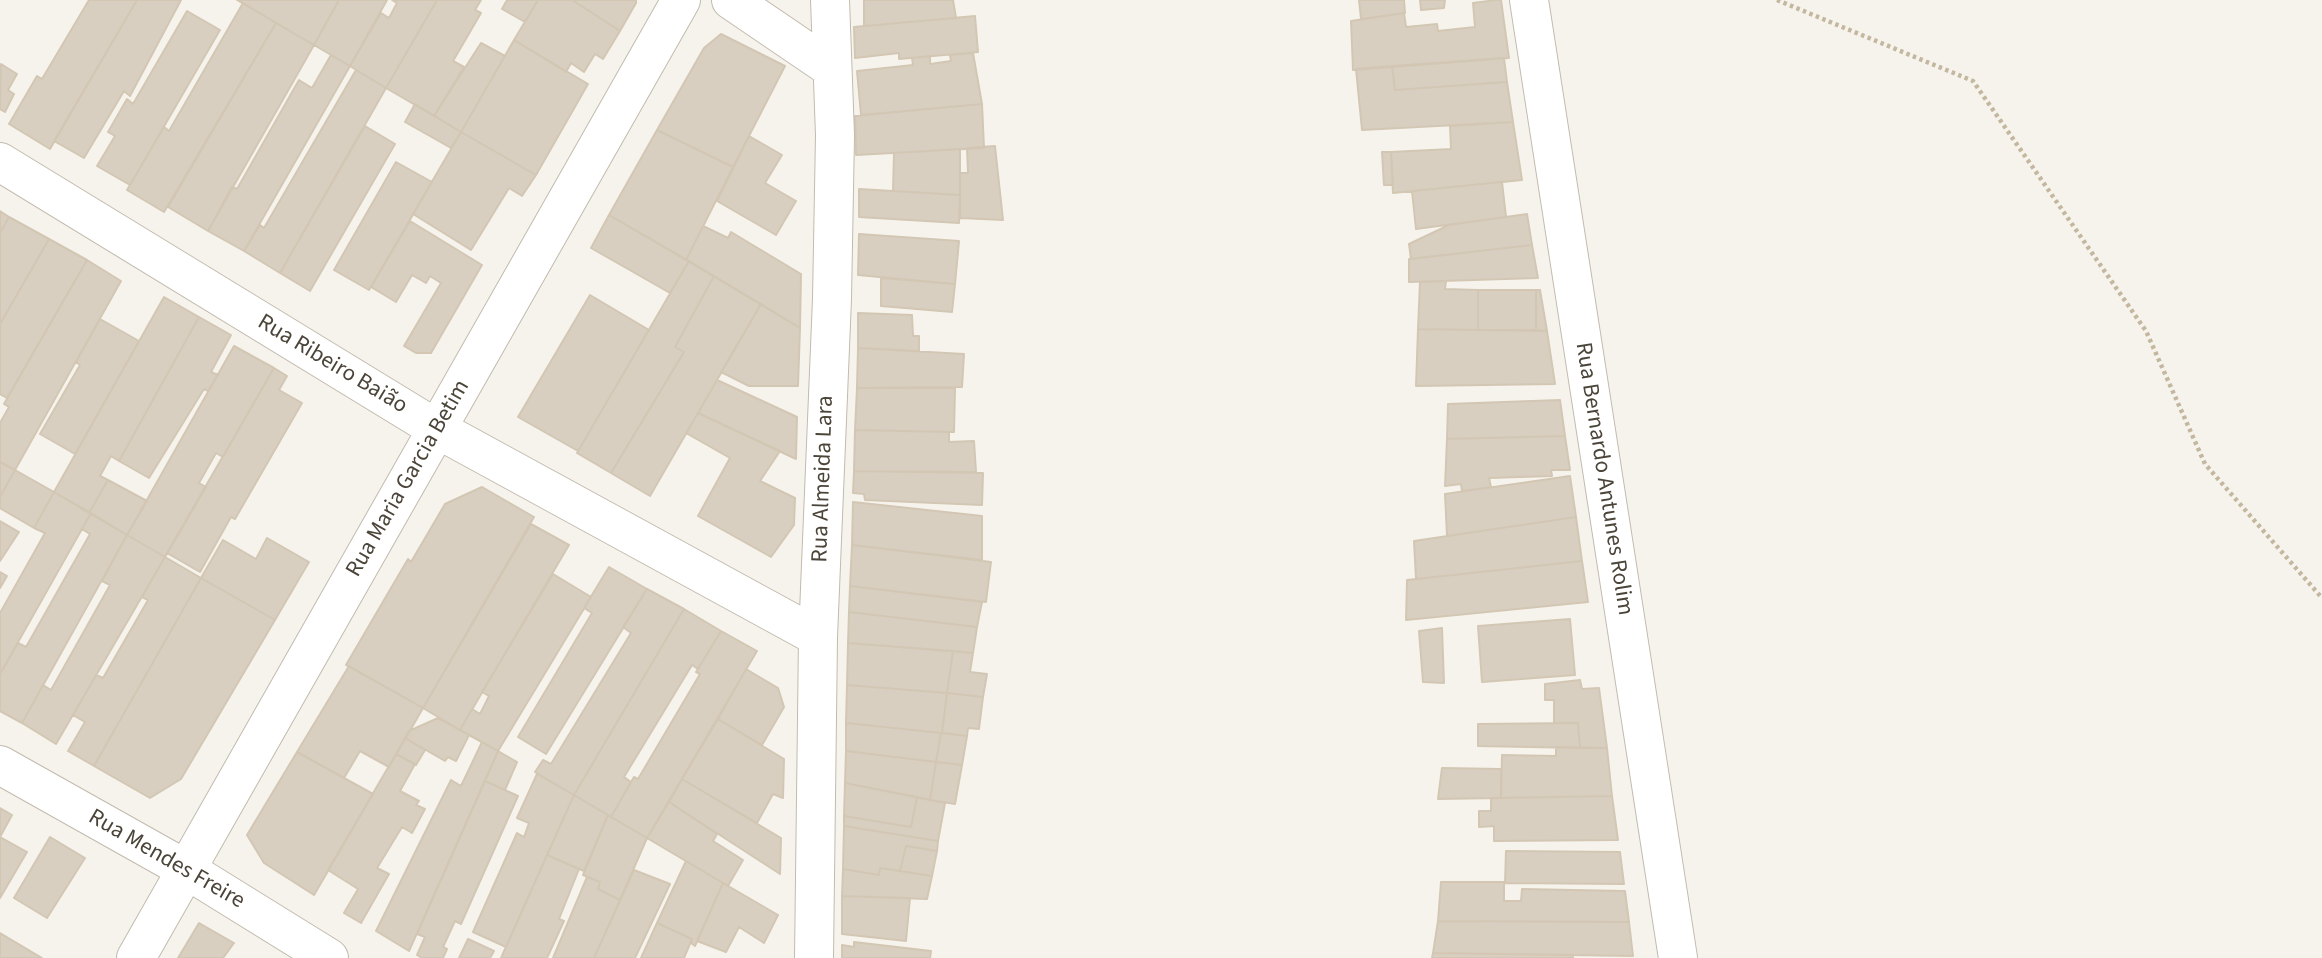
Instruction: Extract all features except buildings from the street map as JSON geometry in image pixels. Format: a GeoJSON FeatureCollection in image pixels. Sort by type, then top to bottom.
{"type":"FeatureCollection","features":[{"type":"Feature","properties":{"kind":"street","name":"Rua Maria Garcia Betim"},"geometry":{"type":"LineString","coordinates":[[135,958],[681,0]]}},
{"type":"Feature","properties":{"kind":"street"},"geometry":{"type":"LineString","coordinates":[[731,0],[831,68]]}},
{"type":"Feature","properties":{"kind":"street","name":"Rua Almeida Lara"},"geometry":{"type":"LineString","coordinates":[[814,958],[818,637],[832,299],[835,135],[830,0]]}},
{"type":"Feature","properties":{"kind":"street","name":"Rua Bernardo Antunes Rolim"},"geometry":{"type":"LineString","coordinates":[[1529,0],[1678,958]]}},
{"type":"Feature","properties":{"kind":"street","name":"Rua Ribeiro Baião"},"geometry":{"type":"LineString","coordinates":[[0,162],[437,429],[818,637]]}},
{"type":"Feature","properties":{"kind":"street","name":"Rua Mendes Freire"},"geometry":{"type":"LineString","coordinates":[[0,765],[187,870],[329,958]]}},
{"type":"Feature","properties":{"kind":"path"},"geometry":{"type":"LineString","coordinates":[[1777,0],[1973,81],[2146,331],[2205,464],[2322,598]]}}]}
